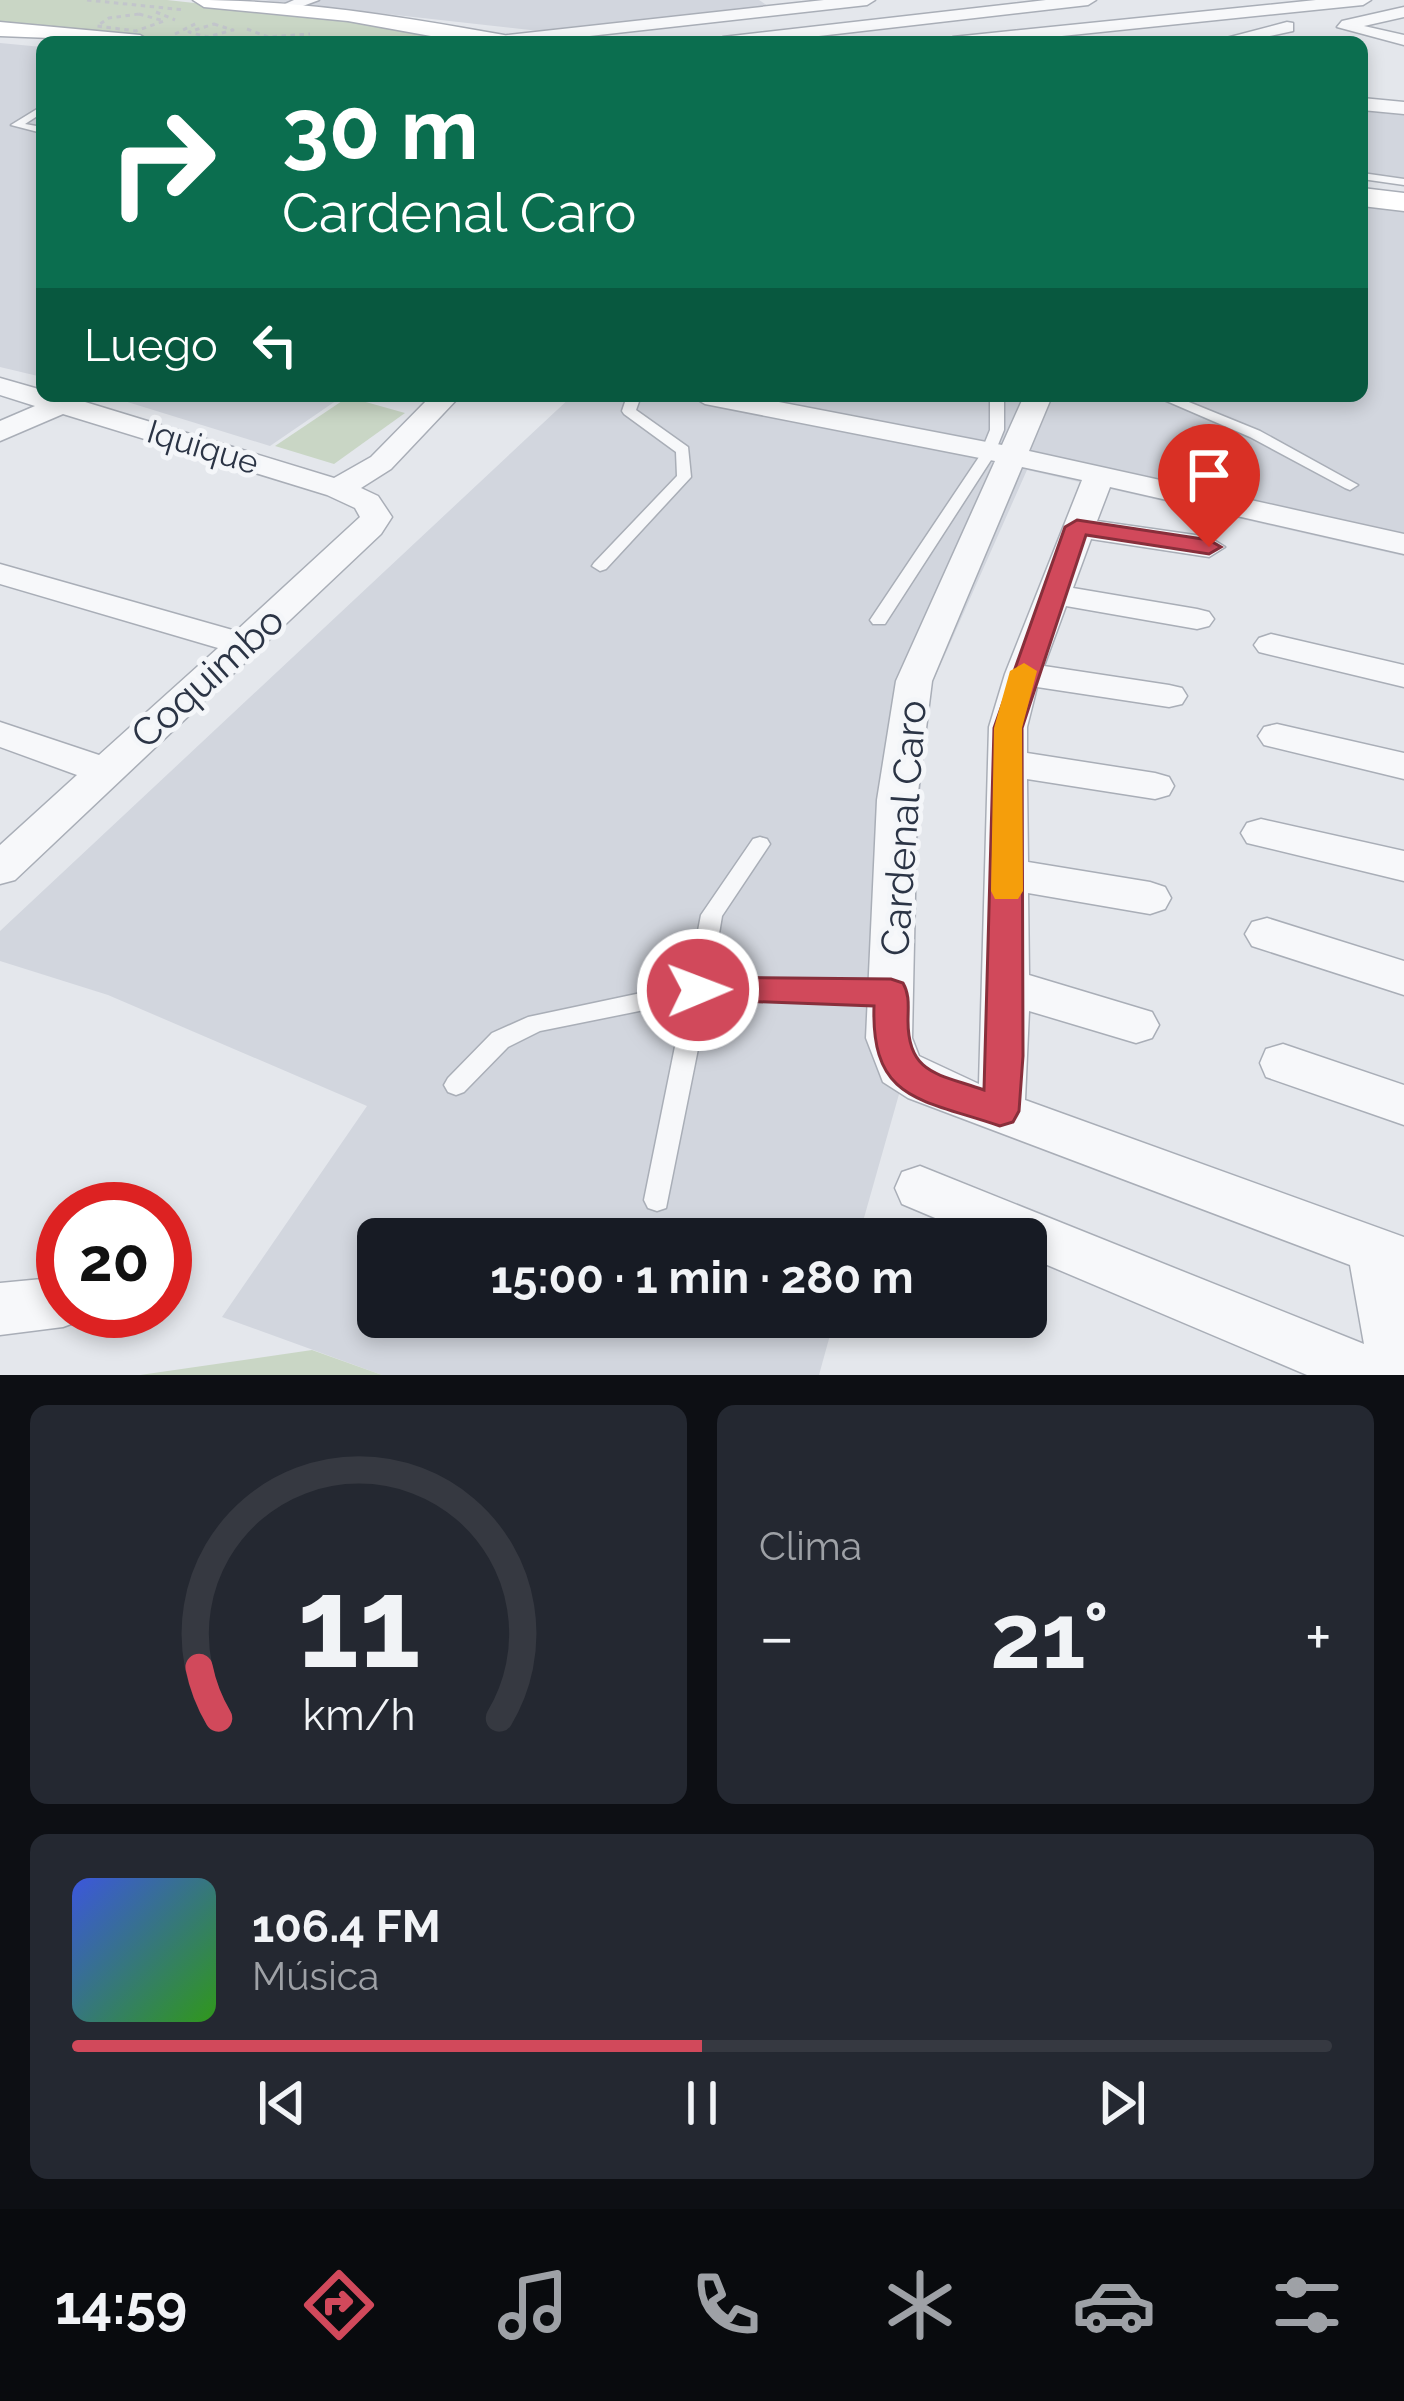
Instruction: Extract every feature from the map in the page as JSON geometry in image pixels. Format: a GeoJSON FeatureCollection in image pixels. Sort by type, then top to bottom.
{"type":"FeatureCollection","features":[{"type":"Feature","properties":{"kind":"street"},"geometry":{"type":"LineString","coordinates":[[284,8],[311,0]]}},
{"type":"Feature","properties":{"kind":"street"},"geometry":{"type":"LineString","coordinates":[[547,36],[806,3],[868,0]]}},
{"type":"Feature","properties":{"kind":"street"},"geometry":{"type":"LineString","coordinates":[[776,36],[1088,0]]}},
{"type":"Feature","properties":{"kind":"street"},"geometry":{"type":"LineString","coordinates":[[1012,36],[1363,0]]}},
{"type":"Feature","properties":{"kind":"street"},"geometry":{"type":"LineString","coordinates":[[1247,36],[1369,9],[1383,0]]}},
{"type":"Feature","properties":{"kind":"street"},"geometry":{"type":"LineString","coordinates":[[198,8],[348,14],[469,36]]}},
{"type":"Feature","properties":{"kind":"street"},"geometry":{"type":"LineString","coordinates":[[1404,12],[1345,27],[1404,40]]}},
{"type":"Feature","properties":{"kind":"street"},"geometry":{"type":"LineString","coordinates":[[0,29],[131,36]]}},
{"type":"Feature","properties":{"kind":"street"},"geometry":{"type":"LineString","coordinates":[[554,35],[563,36]]}},
{"type":"Feature","properties":{"kind":"street"},"geometry":{"type":"LineString","coordinates":[[1368,105],[1404,108]]}},
{"type":"Feature","properties":{"kind":"street"},"geometry":{"type":"LineString","coordinates":[[1368,182],[1404,186]]}},
{"type":"Feature","properties":{"kind":"street"},"geometry":{"type":"LineString","coordinates":[[1368,198],[1404,202]]}},
{"type":"Feature","properties":{"kind":"street","name":"Iquique"},"geometry":{"type":"LineString","coordinates":[[0,386],[36,395]]}},
{"type":"Feature","properties":{"kind":"street"},"geometry":{"type":"LineString","coordinates":[[0,410],[30,394]]}},
{"type":"Feature","properties":{"kind":"street"},"geometry":{"type":"LineString","coordinates":[[0,432],[67,402]]}},
{"type":"Feature","properties":{"kind":"street","name":"Iquique"},"geometry":{"type":"LineString","coordinates":[[77,402],[338,489]]}},
{"type":"Feature","properties":{"kind":"street"},"geometry":{"type":"LineString","coordinates":[[338,489],[381,463],[440,402]]}},
{"type":"Feature","properties":{"kind":"street"},"geometry":{"type":"LineString","coordinates":[[736,402],[1001,454],[1400,542]]}},
{"type":"Feature","properties":{"kind":"street","name":"Cardenal Caro"},"geometry":{"type":"LineString","coordinates":[[1000,1111],[925,1084],[900,1068],[890,1048],[896,800],[910,697],[923,656],[1001,454],[1034,402]]}},
{"type":"Feature","properties":{"kind":"street"},"geometry":{"type":"LineString","coordinates":[[1099,476],[1023,674],[1008,728],[1000,1111],[1389,1256],[1397,1375]]}},
{"type":"Feature","properties":{"kind":"street","name":"Coquimbo"},"geometry":{"type":"LineString","coordinates":[[0,869],[374,522],[372,506],[338,489]]}},
{"type":"Feature","properties":{"kind":"street"},"geometry":{"type":"LineString","coordinates":[[1077,527],[1209,547]]}},
{"type":"Feature","properties":{"kind":"street"},"geometry":{"type":"LineString","coordinates":[[0,574],[243,644]]}},
{"type":"Feature","properties":{"kind":"street"},"geometry":{"type":"LineString","coordinates":[[1052,594],[1197,619]]}},
{"type":"Feature","properties":{"kind":"street"},"geometry":{"type":"LineString","coordinates":[[1271,645],[1404,676]]}},
{"type":"Feature","properties":{"kind":"street"},"geometry":{"type":"LineString","coordinates":[[1023,674],[1169,696]]}},
{"type":"Feature","properties":{"kind":"street"},"geometry":{"type":"LineString","coordinates":[[0,734],[104,771]]}},
{"type":"Feature","properties":{"kind":"street"},"geometry":{"type":"LineString","coordinates":[[1277,736],[1404,766]]}},
{"type":"Feature","properties":{"kind":"street"},"geometry":{"type":"LineString","coordinates":[[1006,763],[1155,786]]}},
{"type":"Feature","properties":{"kind":"street"},"geometry":{"type":"LineString","coordinates":[[1261,833],[1404,866]]}},
{"type":"Feature","properties":{"kind":"street"},"geometry":{"type":"LineString","coordinates":[[1007,874],[1150,898]]}},
{"type":"Feature","properties":{"kind":"street"},"geometry":{"type":"LineString","coordinates":[[1267,934],[1404,979]]}},
{"type":"Feature","properties":{"kind":"street"},"geometry":{"type":"LineString","coordinates":[[1005,986],[1136,1024]]}},
{"type":"Feature","properties":{"kind":"street"},"geometry":{"type":"LineString","coordinates":[[1283,1063],[1404,1105]]}},
{"type":"Feature","properties":{"kind":"street"},"geometry":{"type":"LineString","coordinates":[[920,1188],[1373,1375]]}},
{"type":"Feature","properties":{"kind":"street"},"geometry":{"type":"LineString","coordinates":[[0,1309],[36,1304]]}},
{"type":"Feature","properties":{"kind":"lane"},"geometry":{"type":"LineString","coordinates":[[36,112],[16,124],[36,129]]}},
{"type":"Feature","properties":{"kind":"lane"},"geometry":{"type":"LineString","coordinates":[[600,566],[684,477],[683,451],[628,411],[632,402]]}},
{"type":"Feature","properties":{"kind":"lane"},"geometry":{"type":"LineString","coordinates":[[879,620],[1001,454],[997,402]]}},
{"type":"Feature","properties":{"kind":"lane"},"geometry":{"type":"LineString","coordinates":[[1177,402],[1255,434],[1350,485]]}},
{"type":"Feature","properties":{"kind":"lane"},"geometry":{"type":"LineString","coordinates":[[657,1200],[712,915],[760,844]]}},
{"type":"Feature","properties":{"kind":"lane"},"geometry":{"type":"LineString","coordinates":[[456,1085],[500,1040],[536,1023],[698,990],[891,992]]}},
{"type":"Feature","properties":{"kind":"path"},"geometry":{"type":"LineString","coordinates":[[164,21],[198,8]]}},
{"type":"Feature","properties":{"kind":"path"},"geometry":{"type":"LineString","coordinates":[[96,16],[157,10]]}},
{"type":"Feature","properties":{"kind":"path"},"geometry":{"type":"LineString","coordinates":[[105,17],[153,11],[175,20]]}},
{"type":"Feature","properties":{"kind":"path"},"geometry":{"type":"LineString","coordinates":[[173,35],[175,20]]}},
{"type":"Feature","properties":{"kind":"path"},"geometry":{"type":"LineString","coordinates":[[173,35],[191,25],[220,21]]}},
{"type":"Feature","properties":{"kind":"path"},"geometry":{"type":"LineString","coordinates":[[238,23],[266,36]]}},
{"type":"Feature","properties":{"kind":"path"},"geometry":{"type":"LineString","coordinates":[[162,36],[222,35],[233,28],[201,26],[189,32],[194,35]]}},
{"type":"Feature","properties":{"kind":"path"},"geometry":{"type":"LineString","coordinates":[[283,36],[314,34]]}},
{"type":"Feature","properties":{"kind":"shaded area"},"geometry":{"type":"Polygon","coordinates":[[[261,0],[759,0],[771,8],[557,33],[261,0]]]}},
{"type":"Feature","properties":{"kind":"shaded area"},"geometry":{"type":"Polygon","coordinates":[[[0,43],[36,46],[36,376],[0,367],[0,43]]]}},
{"type":"Feature","properties":{"kind":"shaded area"},"geometry":{"type":"Polygon","coordinates":[[[1368,112],[1404,115],[1404,178],[1368,174],[1368,112]]]}},
{"type":"Feature","properties":{"kind":"shaded area"},"geometry":{"type":"Polygon","coordinates":[[[1368,206],[1404,210],[1404,556],[1027,470],[925,700],[907,1066],[864,1218],[357,1218],[357,1338],[829,1338],[819,1375],[382,1375],[222,1317],[367,1106],[108,995],[0,961],[0,931],[566,402],[1368,402],[1368,206]]]}},
{"type":"Feature","properties":{"kind":"shaded area"},"geometry":{"type":"Polygon","coordinates":[[[127,402],[334,402],[270,446],[127,402]]]}},
{"type":"Feature","properties":{"kind":"green space"},"geometry":{"type":"Polygon","coordinates":[[[0,0],[167,0],[455,36],[138,36],[0,23],[0,0]]]}},
{"type":"Feature","properties":{"kind":"green space"},"geometry":{"type":"Polygon","coordinates":[[[341,402],[366,402],[405,413],[334,464],[275,446],[341,402]]]}},
{"type":"Feature","properties":{"kind":"green space"},"geometry":{"type":"Polygon","coordinates":[[[312,1350],[382,1375],[140,1375],[312,1350]]]}},
{"type":"Feature","properties":{"kind":"slow traffic"},"geometry":{"type":"LineString","coordinates":[[1007,891],[1008,728],[1024,671]]}},
{"type":"Feature","properties":{"kind":"route"},"geometry":{"type":"LineString","coordinates":[[698,990],[891,992],[890,1048],[900,1068],[925,1084],[1000,1111],[1006,1056],[1008,728],[1052,594],[1077,527],[1209,547]]}}]}
